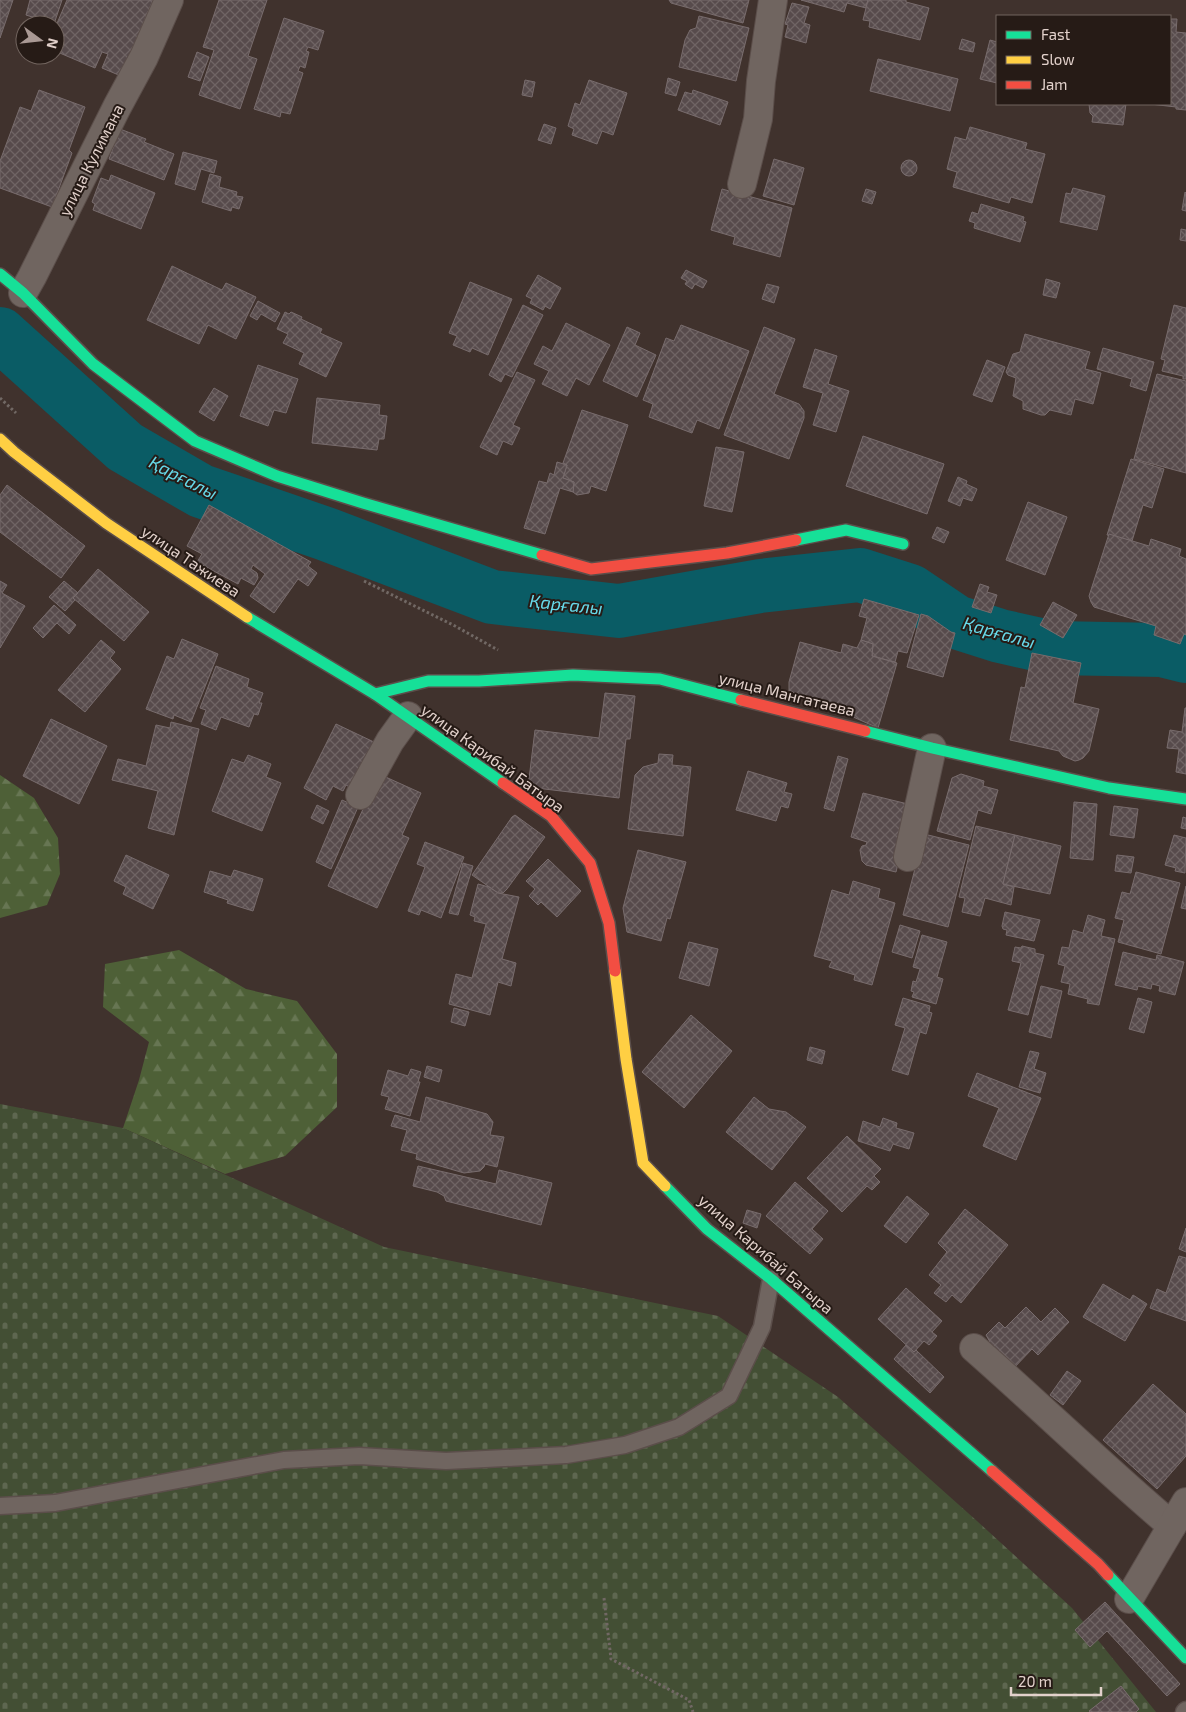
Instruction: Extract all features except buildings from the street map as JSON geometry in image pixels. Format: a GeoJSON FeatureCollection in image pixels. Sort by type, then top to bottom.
{"type":"FeatureCollection","features":[{"type":"Feature","properties":{"kind":"street","name":"улица Кулимана"},"geometry":{"type":"LineString","coordinates":[[23,293],[144,57],[169,0]]}},
{"type":"Feature","properties":{"kind":"street"},"geometry":{"type":"LineString","coordinates":[[742,184],[758,119],[761,81],[773,0]]}},
{"type":"Feature","properties":{"kind":"street"},"geometry":{"type":"LineString","coordinates":[[0,274],[23,293],[93,364],[195,442],[277,476],[363,503],[592,569],[726,553],[846,530],[903,544]]}},
{"type":"Feature","properties":{"kind":"street","name":"улица Тажиева"},"geometry":{"type":"LineString","coordinates":[[0,439],[106,523],[244,615],[376,694]]}},
{"type":"Feature","properties":{"kind":"street","name":"улица Мангатаева"},"geometry":{"type":"LineString","coordinates":[[376,694],[428,681],[479,681],[573,675],[660,679],[932,748],[1109,788],[1186,799]]}},
{"type":"Feature","properties":{"kind":"street","name":"улица Карибай Батыра"},"geometry":{"type":"LineString","coordinates":[[376,694],[551,816],[590,863],[609,923],[626,1059],[643,1163],[707,1229],[771,1279],[1098,1564],[1186,1658]]}},
{"type":"Feature","properties":{"kind":"street"},"geometry":{"type":"LineString","coordinates":[[360,795],[390,741],[408,716]]}},
{"type":"Feature","properties":{"kind":"street"},"geometry":{"type":"LineString","coordinates":[[908,856],[932,748]]}},
{"type":"Feature","properties":{"kind":"street"},"geometry":{"type":"LineString","coordinates":[[974,1348],[1172,1526]]}},
{"type":"Feature","properties":{"kind":"street"},"geometry":{"type":"LineString","coordinates":[[1129,1599],[1186,1502]]}},
{"type":"Feature","properties":{"kind":"lane"},"geometry":{"type":"LineString","coordinates":[[0,1506],[55,1503],[284,1460],[359,1456],[446,1461],[566,1455],[625,1445],[679,1427],[729,1396],[762,1328],[771,1279]]}},
{"type":"Feature","properties":{"kind":"path"},"geometry":{"type":"LineString","coordinates":[[364,581],[456,626],[505,654],[526,677]]}},
{"type":"Feature","properties":{"kind":"path"},"geometry":{"type":"LineString","coordinates":[[604,1598],[611,1659],[689,1700],[694,1712]]}},
{"type":"Feature","properties":{"kind":"green space"},"geometry":{"type":"Polygon","coordinates":[[[0,775],[34,798],[58,838],[60,874],[47,905],[0,918],[0,775]]]}},
{"type":"Feature","properties":{"kind":"green space"},"geometry":{"type":"Polygon","coordinates":[[[179,950],[246,989],[297,1001],[337,1054],[337,1107],[285,1156],[225,1174],[123,1128],[149,1042],[103,1007],[105,964],[179,950]]]}},
{"type":"Feature","properties":{"kind":"green space"},"geometry":{"type":"Polygon","coordinates":[[[0,1104],[123,1128],[384,1247],[718,1316],[838,1397],[977,1521],[1072,1608],[1156,1712],[0,1712],[0,1104]]]}},
{"type":"Feature","properties":{"kind":"waterway","name":"Қарғалы"},"geometry":{"type":"LineString","coordinates":[[0,334],[125,447],[201,491],[326,534],[492,597],[619,611],[760,586],[860,575],[910,591],[956,622],[1000,636],[1054,648],[1162,650],[1186,656]]}},
{"type":"Feature","properties":{"kind":"traffic: fast"},"geometry":{"type":"LineString","coordinates":[[0,274],[23,293],[93,364],[195,441],[277,476],[542,555]]}},
{"type":"Feature","properties":{"kind":"traffic: fast"},"geometry":{"type":"LineString","coordinates":[[796,540],[846,530],[903,544]]}},
{"type":"Feature","properties":{"kind":"traffic: fast"},"geometry":{"type":"LineString","coordinates":[[247,617],[375,694],[503,783]]}},
{"type":"Feature","properties":{"kind":"traffic: fast"},"geometry":{"type":"LineString","coordinates":[[375,694],[428,681],[479,681],[573,675],[660,679],[741,700]]}},
{"type":"Feature","properties":{"kind":"traffic: fast"},"geometry":{"type":"LineString","coordinates":[[865,731],[1109,788],[1186,799]]}},
{"type":"Feature","properties":{"kind":"traffic: fast"},"geometry":{"type":"LineString","coordinates":[[665,1186],[707,1229],[771,1279],[992,1471]]}},
{"type":"Feature","properties":{"kind":"traffic: fast"},"geometry":{"type":"LineString","coordinates":[[1108,1575],[1186,1658]]}},
{"type":"Feature","properties":{"kind":"traffic: slow"},"geometry":{"type":"LineString","coordinates":[[0,439],[106,523],[247,617]]}},
{"type":"Feature","properties":{"kind":"traffic: slow"},"geometry":{"type":"LineString","coordinates":[[615,971],[626,1059],[643,1163],[665,1186]]}},
{"type":"Feature","properties":{"kind":"traffic: jam"},"geometry":{"type":"LineString","coordinates":[[542,555],[591,569],[727,553],[796,540]]}},
{"type":"Feature","properties":{"kind":"traffic: jam"},"geometry":{"type":"LineString","coordinates":[[741,700],[865,731]]}},
{"type":"Feature","properties":{"kind":"traffic: jam"},"geometry":{"type":"LineString","coordinates":[[503,783],[551,816],[590,863],[609,923],[615,971]]}},
{"type":"Feature","properties":{"kind":"traffic: jam"},"geometry":{"type":"LineString","coordinates":[[992,1471],[1098,1564],[1108,1575]]}}]}
